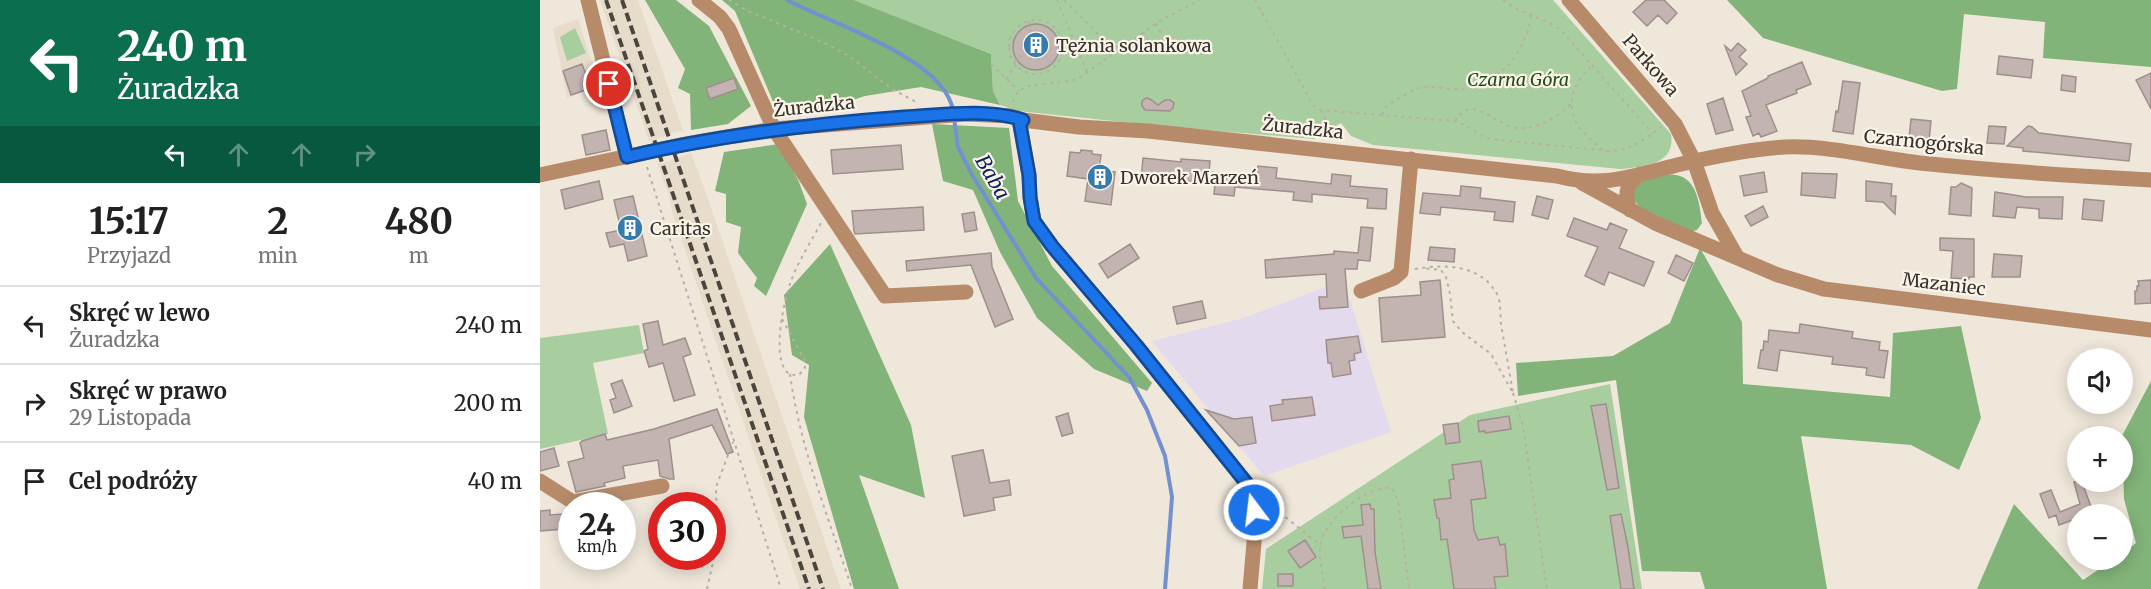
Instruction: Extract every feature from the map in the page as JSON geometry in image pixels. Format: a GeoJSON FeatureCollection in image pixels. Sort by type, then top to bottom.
{"type":"FeatureCollection","features":[{"type":"Feature","properties":{"kind":"street"},"geometry":{"type":"LineString","coordinates":[[588,0],[627,157]]}},
{"type":"Feature","properties":{"kind":"street"},"geometry":{"type":"LineString","coordinates":[[699,0],[720,17],[729,28],[774,129],[885,296],[966,292]]}},
{"type":"Feature","properties":{"kind":"street","name":"Parkowa"},"geometry":{"type":"LineString","coordinates":[[1569,0],[1671,118],[1694,161],[1712,213],[1737,256]]}},
{"type":"Feature","properties":{"kind":"street","name":"Żuradzka"},"geometry":{"type":"LineString","coordinates":[[540,175],[774,129],[966,114],[1411,159],[1557,176],[1579,182]]}},
{"type":"Feature","properties":{"kind":"street"},"geometry":{"type":"LineString","coordinates":[[1017,118],[1029,175],[1034,221],[1252,490],[1255,531],[1250,589]]}},
{"type":"Feature","properties":{"kind":"street","name":"Czarnogórska"},"geometry":{"type":"LineString","coordinates":[[1579,182],[1606,182],[1694,161],[1743,152],[1794,147],[1920,163],[2151,180]]}},
{"type":"Feature","properties":{"kind":"street"},"geometry":{"type":"LineString","coordinates":[[1361,291],[1394,278],[1401,272],[1411,159]]}},
{"type":"Feature","properties":{"kind":"street"},"geometry":{"type":"LineString","coordinates":[[1630,210],[1626,200],[1626,190],[1640,174]]}},
{"type":"Feature","properties":{"kind":"street","name":"Mazaniec"},"geometry":{"type":"LineString","coordinates":[[1579,182],[1630,210],[1683,234],[1778,275],[1824,289],[2151,330]]}},
{"type":"Feature","properties":{"kind":"street"},"geometry":{"type":"LineString","coordinates":[[1683,234],[1703,233],[1710,223],[1712,213]]}},
{"type":"Feature","properties":{"kind":"street"},"geometry":{"type":"LineString","coordinates":[[540,481],[573,502],[662,486]]}},
{"type":"Feature","properties":{"kind":"path"},"geometry":{"type":"LineString","coordinates":[[729,0],[748,11],[824,42],[849,56],[892,89],[918,103]]}},
{"type":"Feature","properties":{"kind":"path"},"geometry":{"type":"LineString","coordinates":[[1057,0],[1087,72]]}},
{"type":"Feature","properties":{"kind":"path"},"geometry":{"type":"LineString","coordinates":[[1064,0],[1115,51]]}},
{"type":"Feature","properties":{"kind":"path"},"geometry":{"type":"LineString","coordinates":[[1017,118],[1012,105],[1023,88],[1073,80],[1156,23],[1200,0]]}},
{"type":"Feature","properties":{"kind":"path"},"geometry":{"type":"LineString","coordinates":[[1255,0],[1312,105],[1321,111],[1337,143]]}},
{"type":"Feature","properties":{"kind":"path"},"geometry":{"type":"LineString","coordinates":[[1503,0],[1512,8],[1551,23],[1560,29],[1653,134]]}},
{"type":"Feature","properties":{"kind":"path"},"geometry":{"type":"LineString","coordinates":[[1383,115],[1388,106],[1423,87],[1447,90],[1475,87],[1497,75],[1512,62],[1523,45],[1531,16]]}},
{"type":"Feature","properties":{"kind":"path"},"geometry":{"type":"LineString","coordinates":[[1038,19],[1047,22],[1060,33],[1063,50],[1056,66],[1040,74],[1023,70],[1015,63],[1009,48],[1014,31],[1029,21],[1038,19]]}},
{"type":"Feature","properties":{"kind":"path"},"geometry":{"type":"LineString","coordinates":[[1029,21],[1031,36],[1024,44],[1026,53],[1034,59],[1041,57],[1047,47],[1045,40],[1039,36],[1031,36]]}},
{"type":"Feature","properties":{"kind":"path"},"geometry":{"type":"LineString","coordinates":[[1156,23],[1162,35]]}},
{"type":"Feature","properties":{"kind":"path"},"geometry":{"type":"LineString","coordinates":[[1143,32],[1150,43]]}},
{"type":"Feature","properties":{"kind":"path"},"geometry":{"type":"LineString","coordinates":[[1006,79],[1015,63],[1026,53]]}},
{"type":"Feature","properties":{"kind":"path"},"geometry":{"type":"LineString","coordinates":[[1044,55],[1056,66]]}},
{"type":"Feature","properties":{"kind":"path"},"geometry":{"type":"LineString","coordinates":[[991,64],[1019,91]]}},
{"type":"Feature","properties":{"kind":"path"},"geometry":{"type":"LineString","coordinates":[[1455,121],[1462,113],[1479,110],[1510,127],[1533,127],[1552,118],[1571,104],[1580,79],[1592,66]]}},
{"type":"Feature","properties":{"kind":"path"},"geometry":{"type":"LineString","coordinates":[[1571,104],[1578,126],[1603,150]]}},
{"type":"Feature","properties":{"kind":"path"},"geometry":{"type":"LineString","coordinates":[[1321,111],[1455,121],[1465,124],[1479,135],[1490,139],[1603,150],[1622,150],[1633,147],[1665,124]]}},
{"type":"Feature","properties":{"kind":"path"},"geometry":{"type":"LineString","coordinates":[[643,153],[781,589]]}},
{"type":"Feature","properties":{"kind":"path"},"geometry":{"type":"LineString","coordinates":[[782,320],[804,358],[803,372],[799,375],[790,374],[785,370],[781,353],[780,328],[782,320],[792,280],[828,210]]}},
{"type":"Feature","properties":{"kind":"path"},"geometry":{"type":"LineString","coordinates":[[1401,272],[1442,266],[1469,270],[1483,278],[1498,297],[1513,393],[1523,426],[1547,589]]}},
{"type":"Feature","properties":{"kind":"path"},"geometry":{"type":"LineString","coordinates":[[1422,268],[1441,270],[1446,277],[1453,321],[1462,332],[1491,354],[1513,393]]}},
{"type":"Feature","properties":{"kind":"path"},"geometry":{"type":"LineString","coordinates":[[790,374],[794,402],[812,468],[852,589]]}},
{"type":"Feature","properties":{"kind":"path"},"geometry":{"type":"LineString","coordinates":[[707,589],[715,553],[713,536],[717,525],[716,487],[733,442]]}},
{"type":"Feature","properties":{"kind":"path"},"geometry":{"type":"LineString","coordinates":[[1325,589],[1320,545],[1328,530],[1339,515],[1354,501],[1372,490],[1383,487],[1392,488],[1398,500],[1409,589]]}},
{"type":"Feature","properties":{"kind":"path"},"geometry":{"type":"LineString","coordinates":[[1252,490],[1320,545]]}},
{"type":"Feature","properties":{"kind":"shaded area"},"geometry":{"type":"Polygon","coordinates":[[[600,0],[638,0],[684,133],[680,131],[649,141],[600,0]]]}},
{"type":"Feature","properties":{"kind":"shaded area"},"geometry":{"type":"Polygon","coordinates":[[[578,19],[600,87],[567,98],[553,28],[578,19]]]}},
{"type":"Feature","properties":{"kind":"shaded area"},"geometry":{"type":"Polygon","coordinates":[[[691,153],[841,589],[800,589],[657,162],[660,164],[691,153]]]}},
{"type":"Feature","properties":{"kind":"shaded area"},"geometry":{"type":"Polygon","coordinates":[[[1344,280],[1391,432],[1264,476],[1152,341],[1244,318],[1344,280]]]}},
{"type":"Feature","properties":{"kind":"green space"},"geometry":{"type":"Polygon","coordinates":[[[645,0],[676,0],[709,26],[751,106],[728,124],[691,130],[690,94],[678,88],[685,69],[645,0]]]}},
{"type":"Feature","properties":{"kind":"green space"},"geometry":{"type":"Polygon","coordinates":[[[722,0],[854,0],[991,54],[993,91],[1000,105],[921,87],[865,96],[809,114],[774,104],[735,11],[722,0]]]}},
{"type":"Feature","properties":{"kind":"green space","name":"Czarna Góra"},"geometry":{"type":"Polygon","coordinates":[[[854,0],[1553,0],[1671,134],[1671,144],[1663,158],[1656,162],[1620,169],[1373,145],[1351,136],[1341,123],[1314,139],[1018,111],[1000,105],[993,91],[991,54],[854,0]]]}},
{"type":"Feature","properties":{"kind":"green space"},"geometry":{"type":"Polygon","coordinates":[[[1727,0],[2151,0],[2151,67],[2043,58],[2045,22],[1964,14],[1957,89],[1942,91],[1763,38],[1727,0]]]}},
{"type":"Feature","properties":{"kind":"green space"},"geometry":{"type":"Polygon","coordinates":[[[575,28],[586,53],[567,61],[560,37],[575,28]]]}},
{"type":"Feature","properties":{"kind":"green space"},"geometry":{"type":"Polygon","coordinates":[[[932,124],[1009,128],[1018,201],[1052,266],[1152,383],[1147,391],[1094,369],[1037,318],[1000,252],[973,190],[943,181],[932,124]]]}},
{"type":"Feature","properties":{"kind":"green space"},"geometry":{"type":"Polygon","coordinates":[[[779,144],[799,182],[807,204],[766,296],[754,286],[757,278],[738,253],[741,227],[726,222],[726,194],[715,191],[724,152],[779,144]]]}},
{"type":"Feature","properties":{"kind":"green space"},"geometry":{"type":"Polygon","coordinates":[[[1656,173],[1680,176],[1691,184],[1699,203],[1702,223],[1697,230],[1690,232],[1643,211],[1632,198],[1637,183],[1656,173]]]}},
{"type":"Feature","properties":{"kind":"green space"},"geometry":{"type":"Polygon","coordinates":[[[830,244],[911,425],[925,498],[859,475],[899,589],[854,589],[804,417],[809,365],[792,355],[784,295],[830,244]]]}},
{"type":"Feature","properties":{"kind":"green space"},"geometry":{"type":"Polygon","coordinates":[[[1700,248],[1742,322],[1743,384],[1890,397],[1893,333],[1961,326],[1981,418],[1959,470],[1911,445],[1801,436],[1827,589],[1705,589],[1700,572],[1642,571],[1616,380],[1518,396],[1516,363],[1613,356],[1670,323],[1700,248]]]}},
{"type":"Feature","properties":{"kind":"green space"},"geometry":{"type":"Polygon","coordinates":[[[639,325],[644,353],[593,363],[608,434],[540,449],[540,338],[639,325]]]}},
{"type":"Feature","properties":{"kind":"green space"},"geometry":{"type":"Polygon","coordinates":[[[2151,381],[2151,589],[1977,589],[2014,504],[2067,562],[2067,570],[2074,570],[2083,580],[2098,570],[2133,570],[2133,545],[2136,543],[2133,532],[2133,504],[2125,504],[2124,499],[2124,492],[2133,492],[2133,426],[2127,426],[2151,381]]]}},
{"type":"Feature","properties":{"kind":"green space"},"geometry":{"type":"Polygon","coordinates":[[[1610,384],[1642,589],[1262,589],[1266,549],[1470,415],[1610,384]]]}},
{"type":"Feature","properties":{"kind":"building"},"geometry":{"type":"Polygon","coordinates":[[[1646,0],[1664,0],[1677,13],[1667,24],[1658,15],[1647,26],[1633,12],[1646,0]]]}},
{"type":"Feature","properties":{"kind":"building","name":"Tężnia solankowa"},"geometry":{"type":"Polygon","coordinates":[[[1036,24],[1052,31],[1059,47],[1052,63],[1036,70],[1020,63],[1013,47],[1020,31],[1036,24]]]}},
{"type":"Feature","properties":{"kind":"building"},"geometry":{"type":"Polygon","coordinates":[[[1738,43],[1746,50],[1739,57],[1747,64],[1736,75],[1725,46],[1731,51],[1738,43]]]}},
{"type":"Feature","properties":{"kind":"building"},"geometry":{"type":"Polygon","coordinates":[[[1999,56],[2033,60],[2031,78],[1997,74],[1999,56]]]}},
{"type":"Feature","properties":{"kind":"building"},"geometry":{"type":"Polygon","coordinates":[[[1802,62],[1811,84],[1796,90],[1797,93],[1766,105],[1777,131],[1761,137],[1759,133],[1753,136],[1746,117],[1751,116],[1742,91],[1768,76],[1802,62]]]}},
{"type":"Feature","properties":{"kind":"building"},"geometry":{"type":"Polygon","coordinates":[[[582,64],[591,88],[571,95],[563,71],[582,64]]]}},
{"type":"Feature","properties":{"kind":"building"},"geometry":{"type":"Polygon","coordinates":[[[2151,73],[2151,109],[2136,80],[2151,73]]]}},
{"type":"Feature","properties":{"kind":"building"},"geometry":{"type":"Polygon","coordinates":[[[2062,75],[2076,77],[2075,92],[2061,90],[2062,75]]]}},
{"type":"Feature","properties":{"kind":"building"},"geometry":{"type":"Polygon","coordinates":[[[734,78],[738,89],[710,99],[706,88],[734,78]]]}},
{"type":"Feature","properties":{"kind":"building"},"geometry":{"type":"Polygon","coordinates":[[[1843,81],[1860,83],[1853,134],[1833,131],[1843,81]]]}},
{"type":"Feature","properties":{"kind":"building"},"geometry":{"type":"Polygon","coordinates":[[[1146,98],[1158,105],[1165,100],[1170,100],[1174,103],[1173,108],[1170,111],[1145,110],[1142,101],[1146,98]]]}},
{"type":"Feature","properties":{"kind":"building"},"geometry":{"type":"Polygon","coordinates":[[[1723,98],[1733,130],[1716,134],[1707,104],[1723,98]]]}},
{"type":"Feature","properties":{"kind":"building"},"geometry":{"type":"Polygon","coordinates":[[[1911,119],[1931,121],[1929,141],[1909,139],[1911,119]]]}},
{"type":"Feature","properties":{"kind":"building"},"geometry":{"type":"Polygon","coordinates":[[[1989,126],[2006,127],[2004,144],[1987,143],[1989,126]]]}},
{"type":"Feature","properties":{"kind":"building"},"geometry":{"type":"Polygon","coordinates":[[[2028,126],[2039,133],[2131,144],[2129,161],[2023,151],[2023,148],[2007,146],[2028,126]]]}},
{"type":"Feature","properties":{"kind":"building"},"geometry":{"type":"Polygon","coordinates":[[[606,130],[610,150],[586,155],[582,135],[606,130]]]}},
{"type":"Feature","properties":{"kind":"building"},"geometry":{"type":"Polygon","coordinates":[[[901,145],[903,169],[833,174],[831,150],[901,145]]]}},
{"type":"Feature","properties":{"kind":"building","name":"Dworek Marzeń"},"geometry":{"type":"Polygon","coordinates":[[[1081,150],[1101,155],[1099,170],[1115,172],[1111,205],[1085,201],[1088,179],[1067,176],[1070,152],[1080,153],[1081,150]]]}},
{"type":"Feature","properties":{"kind":"building"},"geometry":{"type":"Polygon","coordinates":[[[1143,158],[1181,162],[1181,159],[1210,161],[1209,172],[1257,178],[1258,166],[1277,168],[1276,178],[1331,184],[1332,174],[1351,176],[1350,186],[1387,189],[1386,209],[1367,208],[1368,199],[1312,194],[1312,202],[1293,200],[1294,192],[1235,187],[1234,196],[1214,194],[1215,184],[1160,178],[1160,181],[1141,180],[1143,158]]]}},
{"type":"Feature","properties":{"kind":"building"},"geometry":{"type":"Polygon","coordinates":[[[1764,172],[1767,192],[1744,196],[1740,176],[1764,172]]]}},
{"type":"Feature","properties":{"kind":"building"},"geometry":{"type":"Polygon","coordinates":[[[1802,173],[1837,174],[1835,198],[1801,195],[1802,173]]]}},
{"type":"Feature","properties":{"kind":"building"},"geometry":{"type":"Polygon","coordinates":[[[599,181],[603,199],[565,209],[561,190],[599,181]]]}},
{"type":"Feature","properties":{"kind":"building"},"geometry":{"type":"Polygon","coordinates":[[[1866,181],[1892,184],[1891,196],[1896,196],[1895,214],[1883,202],[1866,201],[1866,181]]]}},
{"type":"Feature","properties":{"kind":"building"},"geometry":{"type":"Polygon","coordinates":[[[1961,183],[1972,188],[1971,216],[1949,214],[1951,187],[1956,187],[1961,183]]]}},
{"type":"Feature","properties":{"kind":"building"},"geometry":{"type":"Polygon","coordinates":[[[1461,186],[1481,188],[1480,198],[1515,202],[1513,222],[1494,220],[1495,212],[1441,207],[1440,215],[1420,213],[1423,193],[1460,196],[1461,186]]]}},
{"type":"Feature","properties":{"kind":"building"},"geometry":{"type":"Polygon","coordinates":[[[1995,192],[2026,197],[2063,197],[2062,219],[2039,218],[2039,209],[2017,207],[2015,218],[1993,216],[1995,192]]]}},
{"type":"Feature","properties":{"kind":"building","name":"Caritas"},"geometry":{"type":"Polygon","coordinates":[[[633,196],[647,256],[628,261],[624,244],[610,247],[606,233],[621,230],[614,200],[633,196]]]}},
{"type":"Feature","properties":{"kind":"building"},"geometry":{"type":"Polygon","coordinates":[[[1537,196],[1553,200],[1548,219],[1532,215],[1537,196]]]}},
{"type":"Feature","properties":{"kind":"building"},"geometry":{"type":"Polygon","coordinates":[[[2084,199],[2104,201],[2102,221],[2082,219],[2084,199]]]}},
{"type":"Feature","properties":{"kind":"building"},"geometry":{"type":"Polygon","coordinates":[[[1763,206],[1768,217],[1751,226],[1745,216],[1763,206]]]}},
{"type":"Feature","properties":{"kind":"building"},"geometry":{"type":"Polygon","coordinates":[[[923,207],[924,230],[855,234],[852,211],[923,207]]]}},
{"type":"Feature","properties":{"kind":"building"},"geometry":{"type":"Polygon","coordinates":[[[974,212],[977,230],[965,232],[962,214],[974,212]]]}},
{"type":"Feature","properties":{"kind":"building"},"geometry":{"type":"Polygon","coordinates":[[[1574,218],[1607,230],[1610,223],[1627,230],[1619,248],[1654,262],[1644,286],[1609,272],[1604,285],[1585,276],[1598,247],[1567,236],[1574,218]]]}},
{"type":"Feature","properties":{"kind":"building"},"geometry":{"type":"Polygon","coordinates":[[[1361,227],[1373,228],[1370,261],[1358,260],[1357,269],[1345,269],[1348,307],[1320,309],[1319,297],[1327,297],[1326,274],[1266,278],[1265,260],[1334,254],[1334,251],[1358,253],[1361,227]]]}},
{"type":"Feature","properties":{"kind":"building"},"geometry":{"type":"Polygon","coordinates":[[[1940,238],[1974,239],[1974,277],[1951,278],[1953,251],[1940,250],[1940,238]]]}},
{"type":"Feature","properties":{"kind":"building"},"geometry":{"type":"Polygon","coordinates":[[[1130,244],[1139,258],[1108,278],[1099,264],[1130,244]]]}},
{"type":"Feature","properties":{"kind":"building"},"geometry":{"type":"Polygon","coordinates":[[[1430,247],[1455,249],[1454,262],[1428,260],[1430,247]]]}},
{"type":"Feature","properties":{"kind":"building"},"geometry":{"type":"Polygon","coordinates":[[[991,253],[992,267],[1013,319],[995,327],[971,265],[907,271],[906,261],[991,253]]]}},
{"type":"Feature","properties":{"kind":"building"},"geometry":{"type":"Polygon","coordinates":[[[1994,254],[2022,256],[2020,277],[1992,277],[1994,254]]]}},
{"type":"Feature","properties":{"kind":"building"},"geometry":{"type":"Polygon","coordinates":[[[1676,255],[1693,263],[1684,281],[1668,273],[1676,255]]]}},
{"type":"Feature","properties":{"kind":"building"},"geometry":{"type":"Polygon","coordinates":[[[1440,280],[1445,337],[1382,342],[1379,298],[1421,295],[1420,282],[1440,280]]]}},
{"type":"Feature","properties":{"kind":"building"},"geometry":{"type":"Polygon","coordinates":[[[2151,280],[2151,303],[2135,304],[2138,281],[2151,280]]]}},
{"type":"Feature","properties":{"kind":"building"},"geometry":{"type":"Polygon","coordinates":[[[1202,301],[1206,318],[1177,324],[1173,307],[1202,301]]]}},
{"type":"Feature","properties":{"kind":"building"},"geometry":{"type":"Polygon","coordinates":[[[658,321],[663,345],[685,338],[691,354],[683,357],[695,395],[674,401],[663,363],[649,367],[644,351],[648,349],[643,324],[658,321]]]}},
{"type":"Feature","properties":{"kind":"building"},"geometry":{"type":"Polygon","coordinates":[[[1800,324],[1853,332],[1852,338],[1880,342],[1879,350],[1888,351],[1884,378],[1866,375],[1867,368],[1832,364],[1833,357],[1780,350],[1777,371],[1758,368],[1764,341],[1768,342],[1769,330],[1799,333],[1800,324]]]}},
{"type":"Feature","properties":{"kind":"building"},"geometry":{"type":"Polygon","coordinates":[[[1358,336],[1361,352],[1354,354],[1355,360],[1349,361],[1351,374],[1333,377],[1331,363],[1328,363],[1326,340],[1358,336]]]}},
{"type":"Feature","properties":{"kind":"building"},"geometry":{"type":"Polygon","coordinates":[[[622,380],[632,406],[614,413],[610,400],[616,398],[611,384],[622,380]]]}},
{"type":"Feature","properties":{"kind":"building"},"geometry":{"type":"Polygon","coordinates":[[[1312,397],[1315,415],[1272,421],[1270,406],[1283,404],[1282,400],[1312,397]]]}},
{"type":"Feature","properties":{"kind":"building"},"geometry":{"type":"Polygon","coordinates":[[[1606,404],[1619,488],[1607,490],[1591,406],[1606,404]]]}},
{"type":"Feature","properties":{"kind":"building"},"geometry":{"type":"Polygon","coordinates":[[[717,409],[733,452],[727,454],[712,425],[669,439],[674,479],[660,476],[658,460],[623,466],[625,478],[604,483],[605,486],[576,492],[568,462],[584,458],[580,443],[582,441],[605,434],[607,440],[654,429],[717,409]]]}},
{"type":"Feature","properties":{"kind":"building"},"geometry":{"type":"Polygon","coordinates":[[[1206,410],[1234,419],[1252,417],[1256,443],[1239,446],[1206,410]]]}},
{"type":"Feature","properties":{"kind":"building"},"geometry":{"type":"Polygon","coordinates":[[[1068,413],[1073,433],[1062,436],[1056,417],[1068,413]]]}},
{"type":"Feature","properties":{"kind":"building"},"geometry":{"type":"Polygon","coordinates":[[[1509,416],[1511,429],[1479,432],[1478,421],[1509,416]]]}},
{"type":"Feature","properties":{"kind":"building"},"geometry":{"type":"Polygon","coordinates":[[[1458,423],[1460,442],[1446,444],[1443,425],[1458,423]]]}},
{"type":"Feature","properties":{"kind":"building"},"geometry":{"type":"Polygon","coordinates":[[[554,448],[559,466],[540,471],[540,452],[554,448]]]}},
{"type":"Feature","properties":{"kind":"building"},"geometry":{"type":"Polygon","coordinates":[[[983,450],[990,483],[1009,480],[1011,495],[993,498],[995,510],[964,516],[952,456],[983,450]]]}},
{"type":"Feature","properties":{"kind":"building"},"geometry":{"type":"Polygon","coordinates":[[[1481,461],[1486,498],[1471,500],[1474,530],[1478,540],[1498,537],[1500,545],[1505,544],[1508,576],[1494,577],[1496,589],[1454,589],[1447,539],[1441,540],[1439,518],[1437,518],[1434,500],[1451,498],[1449,480],[1454,479],[1452,465],[1481,461]]]}},
{"type":"Feature","properties":{"kind":"building"},"geometry":{"type":"Polygon","coordinates":[[[2051,490],[2060,512],[2067,509],[2067,522],[2059,525],[2056,515],[2049,518],[2040,494],[2051,490]]]}},
{"type":"Feature","properties":{"kind":"building"},"geometry":{"type":"Polygon","coordinates":[[[2077,492],[2086,492],[2090,504],[2080,504],[2077,492]]]}},
{"type":"Feature","properties":{"kind":"building"},"geometry":{"type":"Polygon","coordinates":[[[1370,504],[1371,509],[1374,509],[1375,552],[1381,589],[1368,589],[1361,536],[1344,538],[1342,527],[1363,525],[1361,505],[1370,504]]]}},
{"type":"Feature","properties":{"kind":"building"},"geometry":{"type":"Polygon","coordinates":[[[550,510],[550,515],[558,514],[558,530],[540,531],[540,511],[550,510]]]}},
{"type":"Feature","properties":{"kind":"building"},"geometry":{"type":"Polygon","coordinates":[[[1621,514],[1634,589],[1621,589],[1610,516],[1621,514]]]}},
{"type":"Feature","properties":{"kind":"building"},"geometry":{"type":"Polygon","coordinates":[[[1305,540],[1316,557],[1300,568],[1288,551],[1305,540]]]}},
{"type":"Feature","properties":{"kind":"building"},"geometry":{"type":"Polygon","coordinates":[[[1278,574],[1293,574],[1293,586],[1278,586],[1278,574]]]}},
{"type":"Feature","properties":{"kind":"waterway","name":"Baba"},"geometry":{"type":"LineString","coordinates":[[787,0],[909,59],[930,75],[946,92],[953,111]]}},
{"type":"Feature","properties":{"kind":"waterway","name":"Baba"},"geometry":{"type":"LineString","coordinates":[[954,118],[958,147],[971,173],[1036,278],[1129,377],[1147,410],[1165,456],[1172,497],[1165,589]]}},
{"type":"Feature","properties":{"kind":"railway"},"geometry":{"type":"LineString","coordinates":[[606,0],[809,589]]}},
{"type":"Feature","properties":{"kind":"railway"},"geometry":{"type":"LineString","coordinates":[[622,0],[823,589]]}},
{"type":"Feature","properties":{"kind":"place","name":"Tężnia solankowa"},"geometry":{"type":"Point","coordinates":[1036,45]}},
{"type":"Feature","properties":{"kind":"place","name":"Dworek Marzeń"},"geometry":{"type":"Point","coordinates":[1100,177]}},
{"type":"Feature","properties":{"kind":"place","name":"Caritas"},"geometry":{"type":"Point","coordinates":[630,228]}},
{"type":"Feature","properties":{"kind":"route"},"geometry":{"type":"LineString","coordinates":[[609,84],[627,157],[712,139],[827,123],[966,114],[1011,116],[1023,120],[1020,125],[1034,221],[1252,490],[1254,510]]}}]}
